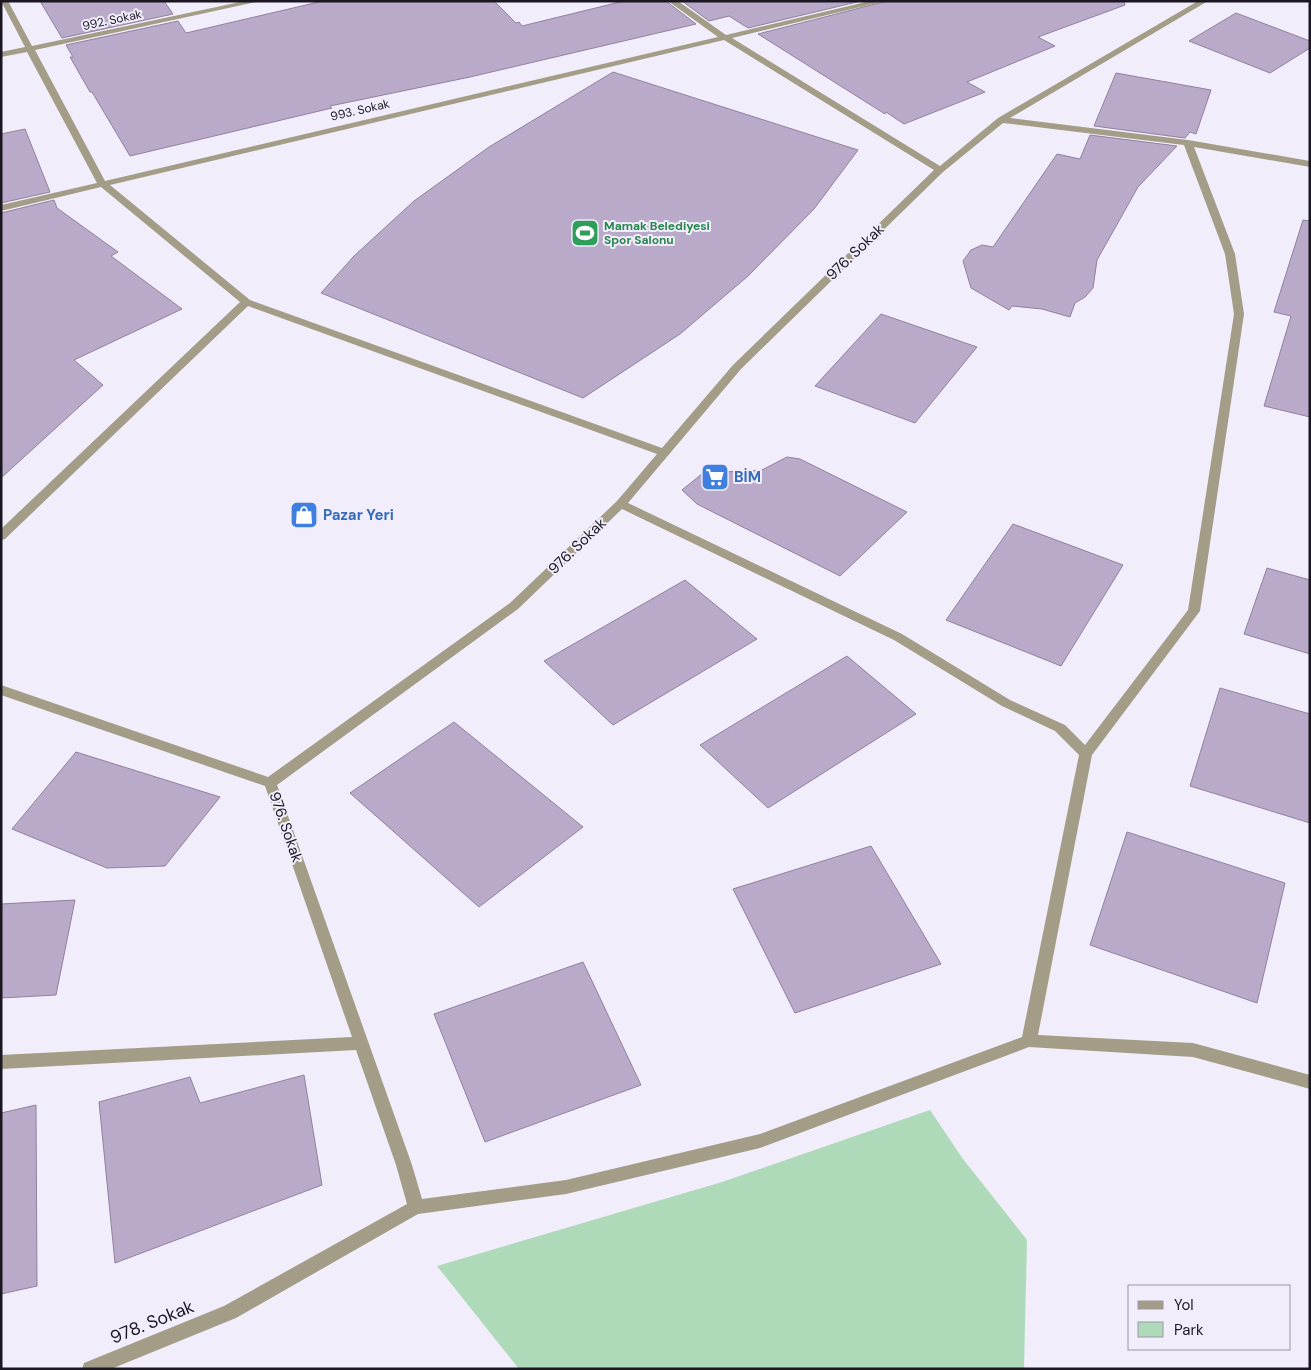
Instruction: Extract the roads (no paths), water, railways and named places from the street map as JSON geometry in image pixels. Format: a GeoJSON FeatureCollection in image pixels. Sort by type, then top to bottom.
{"type":"FeatureCollection","features":[{"type":"Feature","properties":{"kind":"street"},"geometry":{"type":"LineString","coordinates":[[4,1],[102,183],[246,302],[665,453]]}},
{"type":"Feature","properties":{"kind":"street","name":"992. Sokak"},"geometry":{"type":"LineString","coordinates":[[1,55],[257,1]]}},
{"type":"Feature","properties":{"kind":"street"},"geometry":{"type":"LineString","coordinates":[[672,1],[724,38],[940,170]]}},
{"type":"Feature","properties":{"kind":"street","name":"993. Sokak"},"geometry":{"type":"LineString","coordinates":[[1,208],[881,1]]}},
{"type":"Feature","properties":{"kind":"street","name":"976. Sokak"},"geometry":{"type":"LineString","coordinates":[[416,1207],[404,1166],[270,783],[514,606],[622,504],[737,367],[940,170],[1001,120],[1204,1]]}},
{"type":"Feature","properties":{"kind":"street"},"geometry":{"type":"LineString","coordinates":[[1001,120],[1188,143],[1310,164]]}},
{"type":"Feature","properties":{"kind":"street"},"geometry":{"type":"LineString","coordinates":[[1029,1041],[1086,754],[1194,611],[1239,314],[1230,254],[1188,143]]}},
{"type":"Feature","properties":{"kind":"street"},"geometry":{"type":"LineString","coordinates":[[1,536],[246,302]]}},
{"type":"Feature","properties":{"kind":"street"},"geometry":{"type":"LineString","coordinates":[[622,504],[898,637],[1006,702],[1060,728],[1086,754]]}},
{"type":"Feature","properties":{"kind":"street"},"geometry":{"type":"LineString","coordinates":[[1,690],[270,783]]}},
{"type":"Feature","properties":{"kind":"street"},"geometry":{"type":"LineString","coordinates":[[416,1207],[566,1186],[760,1141],[1029,1041],[1193,1050],[1310,1082]]}},
{"type":"Feature","properties":{"kind":"street"},"geometry":{"type":"LineString","coordinates":[[1,1062],[361,1043]]}},
{"type":"Feature","properties":{"kind":"street","name":"978. Sokak"},"geometry":{"type":"LineString","coordinates":[[90,1369],[230,1312],[416,1207]]}},
{"type":"Feature","properties":{"kind":"place","name":"Mamak Belediyesi Spor Salonu"},"geometry":{"type":"Point","coordinates":[585,233]}},
{"type":"Feature","properties":{"kind":"place","name":"BİM"},"geometry":{"type":"Point","coordinates":[715,477]}},
{"type":"Feature","properties":{"kind":"place","name":"Pazar Yeri"},"geometry":{"type":"Point","coordinates":[304,515]}}]}
